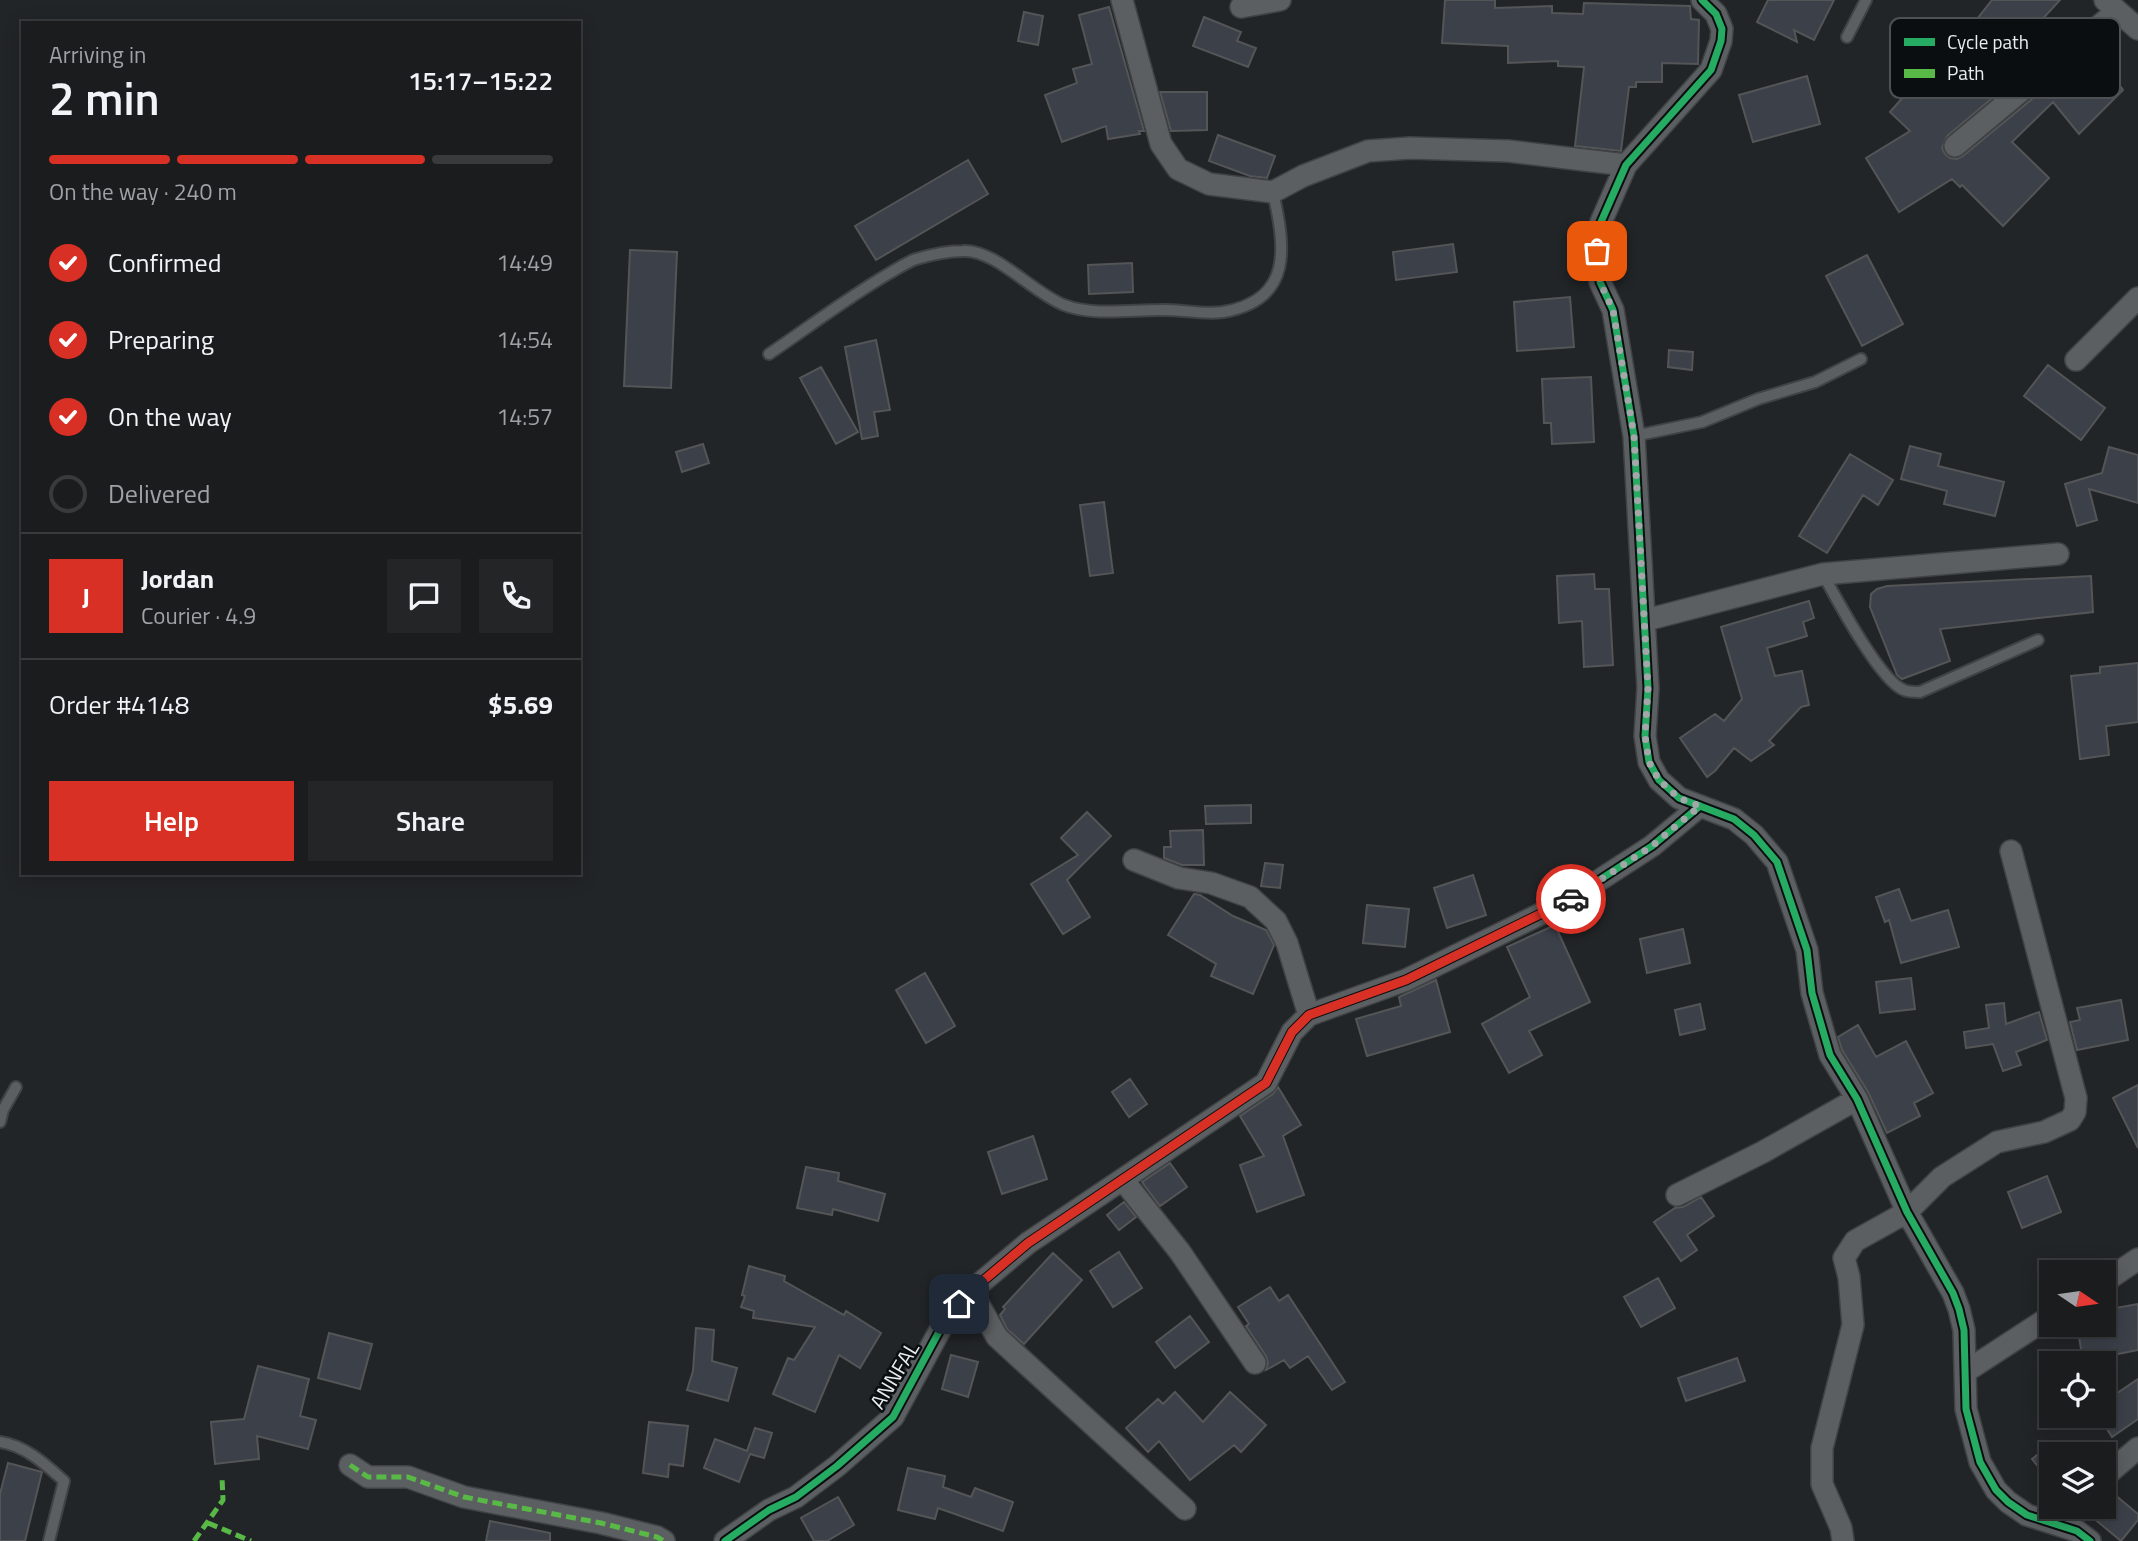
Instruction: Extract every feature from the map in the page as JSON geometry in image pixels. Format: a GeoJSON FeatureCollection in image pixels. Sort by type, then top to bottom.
{"type":"FeatureCollection","features":[{"type":"Feature","properties":{"kind":"street"},"geometry":{"type":"LineString","coordinates":[[1122,0],[1161,144],[1178,169],[1209,184],[1273,192],[1303,176],[1368,151],[1410,148],[1508,151],[1626,165]]}},
{"type":"Feature","properties":{"kind":"street"},"geometry":{"type":"LineString","coordinates":[[1241,7],[1280,0]]}},
{"type":"Feature","properties":{"kind":"street"},"geometry":{"type":"LineString","coordinates":[[1702,0],[1717,14],[1722,29],[1721,41],[1711,70],[1626,165],[1601,222],[1597,251],[1600,282],[1613,310],[1634,436],[1646,620],[1648,688],[1645,736],[1649,762],[1659,780],[1679,798],[1734,819],[1754,835],[1777,862],[1807,950],[1812,993],[1830,1055],[1857,1099],[1907,1212],[1953,1293],[1959,1309],[1964,1330],[1966,1409],[1980,1462],[2008,1502],[2027,1515],[2077,1531],[2090,1541]]}},
{"type":"Feature","properties":{"kind":"street"},"geometry":{"type":"LineString","coordinates":[[2098,18],[2111,6],[2138,29]]}},
{"type":"Feature","properties":{"kind":"street"},"geometry":{"type":"LineString","coordinates":[[1955,146],[2008,98]]}},
{"type":"Feature","properties":{"kind":"street"},"geometry":{"type":"LineString","coordinates":[[2076,360],[2138,298]]}},
{"type":"Feature","properties":{"kind":"street"},"geometry":{"type":"LineString","coordinates":[[1646,620],[1823,574],[2057,554]]}},
{"type":"Feature","properties":{"kind":"street"},"geometry":{"type":"LineString","coordinates":[[1134,860],[1179,878],[1211,883],[1250,897],[1276,921],[1287,943],[1309,1015],[1406,980],[1567,901],[1652,846],[1700,806]]}},
{"type":"Feature","properties":{"kind":"street"},"geometry":{"type":"LineString","coordinates":[[1843,1541],[1841,1528],[1822,1485],[1822,1448],[1853,1325],[1849,1277],[1844,1258],[1855,1241],[1907,1212],[1942,1177],[1997,1142],[2044,1132],[2070,1120],[2075,1112],[2076,1098],[2011,851]]}},
{"type":"Feature","properties":{"kind":"street","name":"ANNFAL"},"geometry":{"type":"LineString","coordinates":[[725,1541],[769,1510],[796,1497],[837,1466],[893,1417],[947,1317],[971,1291],[1028,1243],[1266,1083],[1292,1032],[1309,1015]]}},
{"type":"Feature","properties":{"kind":"street"},"geometry":{"type":"LineString","coordinates":[[1677,1195],[1763,1152],[1857,1099]]}},
{"type":"Feature","properties":{"kind":"street"},"geometry":{"type":"LineString","coordinates":[[1123,1180],[1180,1252],[1255,1363]]}},
{"type":"Feature","properties":{"kind":"street"},"geometry":{"type":"LineString","coordinates":[[2116,1274],[2138,1259]]}},
{"type":"Feature","properties":{"kind":"street"},"geometry":{"type":"LineString","coordinates":[[971,1291],[997,1337],[1185,1509]]}},
{"type":"Feature","properties":{"kind":"street"},"geometry":{"type":"LineString","coordinates":[[1965,1372],[2039,1324]]}},
{"type":"Feature","properties":{"kind":"street"},"geometry":{"type":"LineString","coordinates":[[2116,1467],[2138,1448]]}},
{"type":"Feature","properties":{"kind":"street"},"geometry":{"type":"LineString","coordinates":[[350,1465],[368,1477],[408,1477],[464,1497],[601,1523],[664,1541]]}},
{"type":"Feature","properties":{"kind":"street"},"geometry":{"type":"LineString","coordinates":[[2058,1525],[2062,1519]]}},
{"type":"Feature","properties":{"kind":"lane"},"geometry":{"type":"LineString","coordinates":[[1847,37],[1866,0]]}},
{"type":"Feature","properties":{"kind":"lane"},"geometry":{"type":"LineString","coordinates":[[769,354],[871,285],[915,259],[965,250],[989,256],[1038,292],[1066,306],[1099,311],[1222,312],[1254,303],[1276,280],[1283,254],[1281,226],[1273,192]]}},
{"type":"Feature","properties":{"kind":"lane"},"geometry":{"type":"LineString","coordinates":[[1634,436],[1702,422],[1758,399],[1815,382],[1861,359]]}},
{"type":"Feature","properties":{"kind":"lane"},"geometry":{"type":"LineString","coordinates":[[1823,574],[1856,633],[1882,670],[1902,690],[1920,692],[2038,640]]}},
{"type":"Feature","properties":{"kind":"lane"},"geometry":{"type":"LineString","coordinates":[[0,1122],[3,1110],[16,1087]]}},
{"type":"Feature","properties":{"kind":"lane"},"geometry":{"type":"LineString","coordinates":[[0,1442],[12,1444],[36,1457],[64,1480],[49,1541]]}},
{"type":"Feature","properties":{"kind":"building"},"geometry":{"type":"Polygon","coordinates":[[[1445,0],[1495,0],[1495,8],[1552,6],[1552,13],[1583,14],[1584,3],[1690,6],[1691,19],[1699,20],[1698,64],[1662,63],[1662,82],[1636,82],[1636,87],[1629,87],[1621,151],[1575,146],[1584,67],[1558,66],[1558,61],[1508,63],[1508,46],[1442,43],[1445,0]]]}},
{"type":"Feature","properties":{"kind":"building"},"geometry":{"type":"Polygon","coordinates":[[[1768,0],[1834,0],[1814,40],[1794,30],[1797,42],[1757,22],[1768,0]]]}},
{"type":"Feature","properties":{"kind":"building"},"geometry":{"type":"Polygon","coordinates":[[[1992,0],[2060,0],[2043,18],[1978,18],[1992,0]]]}},
{"type":"Feature","properties":{"kind":"building"},"geometry":{"type":"Polygon","coordinates":[[[1109,7],[1144,131],[1108,139],[1106,126],[1062,142],[1045,95],[1077,83],[1073,69],[1092,64],[1079,15],[1109,7]]]}},
{"type":"Feature","properties":{"kind":"building"},"geometry":{"type":"Polygon","coordinates":[[[1024,12],[1043,16],[1038,45],[1018,41],[1024,12]]]}},
{"type":"Feature","properties":{"kind":"building"},"geometry":{"type":"Polygon","coordinates":[[[1204,17],[1241,32],[1237,41],[1256,48],[1248,67],[1193,46],[1204,17]]]}},
{"type":"Feature","properties":{"kind":"building"},"geometry":{"type":"Polygon","coordinates":[[[1807,76],[1820,124],[1753,142],[1739,95],[1807,76]]]}},
{"type":"Feature","properties":{"kind":"building"},"geometry":{"type":"Polygon","coordinates":[[[1160,92],[1207,92],[1207,130],[1171,131],[1160,92]]]}},
{"type":"Feature","properties":{"kind":"building"},"geometry":{"type":"Polygon","coordinates":[[[1902,98],[1992,98],[1947,136],[1942,148],[1950,158],[1957,159],[2033,98],[2115,98],[2079,134],[2053,102],[2012,142],[2049,178],[2003,226],[1962,185],[1960,187],[1952,179],[1899,212],[1866,158],[1910,131],[1890,112],[1902,98]]]}},
{"type":"Feature","properties":{"kind":"building"},"geometry":{"type":"Polygon","coordinates":[[[1218,135],[1275,156],[1267,178],[1250,176],[1209,161],[1218,135]]]}},
{"type":"Feature","properties":{"kind":"building"},"geometry":{"type":"Polygon","coordinates":[[[968,160],[988,194],[876,260],[855,226],[968,160]]]}},
{"type":"Feature","properties":{"kind":"building"},"geometry":{"type":"Polygon","coordinates":[[[1453,244],[1457,272],[1396,280],[1393,252],[1453,244]]]}},
{"type":"Feature","properties":{"kind":"building"},"geometry":{"type":"Polygon","coordinates":[[[630,250],[677,252],[671,388],[624,386],[630,250]]]}},
{"type":"Feature","properties":{"kind":"building"},"geometry":{"type":"Polygon","coordinates":[[[1867,255],[1903,324],[1862,346],[1826,276],[1867,255]]]}},
{"type":"Feature","properties":{"kind":"building"},"geometry":{"type":"Polygon","coordinates":[[[1132,263],[1133,292],[1089,294],[1088,265],[1132,263]]]}},
{"type":"Feature","properties":{"kind":"building"},"geometry":{"type":"Polygon","coordinates":[[[1570,297],[1574,347],[1517,351],[1514,302],[1570,297]]]}},
{"type":"Feature","properties":{"kind":"building"},"geometry":{"type":"Polygon","coordinates":[[[876,340],[890,410],[874,412],[878,436],[862,439],[845,347],[876,340]]]}},
{"type":"Feature","properties":{"kind":"building"},"geometry":{"type":"Polygon","coordinates":[[[1669,350],[1693,352],[1692,370],[1668,367],[1669,350]]]}},
{"type":"Feature","properties":{"kind":"building"},"geometry":{"type":"Polygon","coordinates":[[[2048,365],[2105,408],[2081,440],[2024,396],[2048,365]]]}},
{"type":"Feature","properties":{"kind":"building"},"geometry":{"type":"Polygon","coordinates":[[[821,367],[858,432],[836,444],[800,378],[821,367]]]}},
{"type":"Feature","properties":{"kind":"building"},"geometry":{"type":"Polygon","coordinates":[[[1591,377],[1594,442],[1552,444],[1551,423],[1544,423],[1542,379],[1591,377]]]}},
{"type":"Feature","properties":{"kind":"building"},"geometry":{"type":"Polygon","coordinates":[[[703,444],[709,463],[682,472],[676,452],[703,444]]]}},
{"type":"Feature","properties":{"kind":"building"},"geometry":{"type":"Polygon","coordinates":[[[1910,446],[1941,454],[1938,466],[2004,482],[1995,516],[1944,504],[1947,491],[1901,479],[1910,446]]]}},
{"type":"Feature","properties":{"kind":"building"},"geometry":{"type":"Polygon","coordinates":[[[2109,447],[2138,455],[2138,503],[2089,489],[2097,520],[2077,526],[2065,484],[2102,473],[2109,447]]]}},
{"type":"Feature","properties":{"kind":"building"},"geometry":{"type":"Polygon","coordinates":[[[1850,454],[1893,480],[1878,505],[1863,495],[1827,553],[1799,536],[1850,454]]]}},
{"type":"Feature","properties":{"kind":"building"},"geometry":{"type":"Polygon","coordinates":[[[1104,502],[1113,573],[1090,576],[1080,505],[1104,502]]]}},
{"type":"Feature","properties":{"kind":"building"},"geometry":{"type":"Polygon","coordinates":[[[1594,574],[1595,589],[1609,589],[1613,665],[1584,667],[1582,621],[1559,623],[1557,576],[1594,574]]]}},
{"type":"Feature","properties":{"kind":"building"},"geometry":{"type":"Polygon","coordinates":[[[2091,576],[2093,612],[1940,629],[1950,661],[1902,679],[1897,675],[1870,607],[1871,594],[1887,586],[2091,576]]]}},
{"type":"Feature","properties":{"kind":"building"},"geometry":{"type":"Polygon","coordinates":[[[1809,601],[1814,618],[1803,622],[1807,636],[1767,648],[1775,676],[1802,671],[1809,705],[1801,707],[1769,741],[1774,745],[1751,761],[1734,748],[1707,777],[1680,738],[1715,714],[1724,721],[1742,699],[1721,627],[1809,601]]]}},
{"type":"Feature","properties":{"kind":"building"},"geometry":{"type":"Polygon","coordinates":[[[2138,663],[2138,722],[2106,726],[2109,755],[2080,759],[2071,676],[2100,673],[2100,667],[2138,663]]]}},
{"type":"Feature","properties":{"kind":"building"},"geometry":{"type":"Polygon","coordinates":[[[1251,805],[1251,823],[1206,824],[1205,806],[1251,805]]]}},
{"type":"Feature","properties":{"kind":"building"},"geometry":{"type":"Polygon","coordinates":[[[1087,812],[1111,836],[1067,880],[1090,917],[1063,934],[1031,884],[1078,855],[1061,838],[1087,812]]]}},
{"type":"Feature","properties":{"kind":"building"},"geometry":{"type":"Polygon","coordinates":[[[1203,830],[1204,865],[1182,865],[1164,858],[1164,847],[1171,847],[1170,831],[1203,830]]]}},
{"type":"Feature","properties":{"kind":"building"},"geometry":{"type":"Polygon","coordinates":[[[1265,863],[1283,865],[1280,888],[1261,886],[1265,863]]]}},
{"type":"Feature","properties":{"kind":"building"},"geometry":{"type":"Polygon","coordinates":[[[1473,875],[1486,915],[1447,928],[1434,888],[1473,875]]]}},
{"type":"Feature","properties":{"kind":"building"},"geometry":{"type":"Polygon","coordinates":[[[1899,889],[1911,921],[1948,910],[1959,947],[1901,963],[1889,920],[1885,922],[1876,897],[1899,889]]]}},
{"type":"Feature","properties":{"kind":"building"},"geometry":{"type":"Polygon","coordinates":[[[1194,894],[1233,916],[1266,930],[1274,945],[1253,994],[1211,976],[1216,964],[1168,935],[1194,894]]]}},
{"type":"Feature","properties":{"kind":"building"},"geometry":{"type":"Polygon","coordinates":[[[1367,905],[1409,909],[1405,947],[1363,943],[1367,905]]]}},
{"type":"Feature","properties":{"kind":"building"},"geometry":{"type":"Polygon","coordinates":[[[1555,925],[1590,1002],[1529,1031],[1542,1055],[1509,1073],[1482,1024],[1530,997],[1507,947],[1555,925]]]}},
{"type":"Feature","properties":{"kind":"building"},"geometry":{"type":"Polygon","coordinates":[[[1683,929],[1690,963],[1647,973],[1640,939],[1683,929]]]}},
{"type":"Feature","properties":{"kind":"building"},"geometry":{"type":"Polygon","coordinates":[[[925,973],[955,1026],[926,1043],[896,990],[925,973]]]}},
{"type":"Feature","properties":{"kind":"building"},"geometry":{"type":"Polygon","coordinates":[[[1911,978],[1915,1009],[1880,1013],[1876,982],[1911,978]]]}},
{"type":"Feature","properties":{"kind":"building"},"geometry":{"type":"Polygon","coordinates":[[[1436,980],[1450,1032],[1367,1056],[1356,1019],[1401,1006],[1399,997],[1436,980]]]}},
{"type":"Feature","properties":{"kind":"building"},"geometry":{"type":"Polygon","coordinates":[[[2121,1000],[2128,1040],[2077,1050],[2070,1022],[2080,1020],[2077,1008],[2121,1000]]]}},
{"type":"Feature","properties":{"kind":"building"},"geometry":{"type":"Polygon","coordinates":[[[2004,1003],[2006,1024],[2039,1012],[2047,1040],[2016,1052],[2021,1065],[2003,1071],[1993,1044],[1966,1048],[1964,1032],[1989,1028],[1986,1005],[2004,1003]]]}},
{"type":"Feature","properties":{"kind":"building"},"geometry":{"type":"Polygon","coordinates":[[[1700,1004],[1705,1029],[1680,1035],[1675,1010],[1700,1004]]]}},
{"type":"Feature","properties":{"kind":"building"},"geometry":{"type":"Polygon","coordinates":[[[1858,1025],[1876,1057],[1906,1041],[1933,1093],[1914,1103],[1920,1116],[1887,1133],[1868,1092],[1842,1050],[1838,1037],[1858,1025]]]}},
{"type":"Feature","properties":{"kind":"building"},"geometry":{"type":"Polygon","coordinates":[[[1130,1079],[1147,1104],[1129,1117],[1112,1092],[1130,1079]]]}},
{"type":"Feature","properties":{"kind":"building"},"geometry":{"type":"Polygon","coordinates":[[[2138,1085],[2138,1148],[2113,1098],[2138,1085]]]}},
{"type":"Feature","properties":{"kind":"building"},"geometry":{"type":"Polygon","coordinates":[[[1278,1087],[1301,1125],[1283,1136],[1304,1195],[1257,1212],[1240,1165],[1264,1156],[1240,1116],[1273,1094],[1278,1087]]]}},
{"type":"Feature","properties":{"kind":"building"},"geometry":{"type":"Polygon","coordinates":[[[1033,1136],[1047,1179],[1002,1194],[988,1152],[1033,1136]]]}},
{"type":"Feature","properties":{"kind":"building"},"geometry":{"type":"Polygon","coordinates":[[[1170,1163],[1187,1187],[1160,1206],[1142,1182],[1170,1163]]]}},
{"type":"Feature","properties":{"kind":"building"},"geometry":{"type":"Polygon","coordinates":[[[806,1167],[839,1173],[838,1181],[885,1194],[878,1221],[833,1209],[832,1215],[797,1208],[806,1167]]]}},
{"type":"Feature","properties":{"kind":"building"},"geometry":{"type":"Polygon","coordinates":[[[2047,1176],[2061,1212],[2022,1228],[2008,1192],[2047,1176]]]}},
{"type":"Feature","properties":{"kind":"building"},"geometry":{"type":"Polygon","coordinates":[[[1701,1197],[1714,1216],[1687,1235],[1697,1250],[1681,1261],[1654,1222],[1675,1208],[1683,1207],[1701,1197]]]}},
{"type":"Feature","properties":{"kind":"building"},"geometry":{"type":"Polygon","coordinates":[[[1124,1202],[1136,1217],[1119,1230],[1107,1215],[1124,1202]]]}},
{"type":"Feature","properties":{"kind":"building"},"geometry":{"type":"Polygon","coordinates":[[[1119,1252],[1142,1288],[1113,1307],[1090,1271],[1119,1252]]]}},
{"type":"Feature","properties":{"kind":"building"},"geometry":{"type":"Polygon","coordinates":[[[1053,1253],[1082,1280],[1024,1344],[1007,1329],[1000,1315],[1005,1309],[1003,1307],[1053,1253]]]}},
{"type":"Feature","properties":{"kind":"building"},"geometry":{"type":"Polygon","coordinates":[[[749,1266],[785,1276],[784,1281],[844,1315],[846,1311],[881,1333],[860,1368],[839,1355],[815,1412],[773,1394],[788,1358],[794,1360],[815,1327],[753,1318],[754,1311],[741,1307],[749,1266]]]}},
{"type":"Feature","properties":{"kind":"building"},"geometry":{"type":"Polygon","coordinates":[[[1658,1278],[1675,1308],[1641,1327],[1624,1297],[1658,1278]]]}},
{"type":"Feature","properties":{"kind":"building"},"geometry":{"type":"Polygon","coordinates":[[[1270,1287],[1279,1301],[1288,1295],[1345,1382],[1332,1390],[1308,1356],[1290,1368],[1284,1360],[1266,1370],[1266,1356],[1246,1326],[1249,1324],[1238,1307],[1270,1287]]]}},
{"type":"Feature","properties":{"kind":"building"},"geometry":{"type":"Polygon","coordinates":[[[2138,1304],[2138,1350],[2116,1354],[2116,1351],[2081,1351],[2079,1337],[2116,1337],[2116,1308],[2138,1304]]]}},
{"type":"Feature","properties":{"kind":"building"},"geometry":{"type":"Polygon","coordinates":[[[1190,1316],[1209,1342],[1175,1368],[1156,1342],[1190,1316]]]}},
{"type":"Feature","properties":{"kind":"building"},"geometry":{"type":"Polygon","coordinates":[[[696,1328],[714,1330],[712,1361],[737,1368],[728,1401],[687,1390],[693,1371],[696,1328]]]}},
{"type":"Feature","properties":{"kind":"building"},"geometry":{"type":"Polygon","coordinates":[[[329,1333],[372,1344],[360,1389],[318,1378],[329,1333]]]}},
{"type":"Feature","properties":{"kind":"building"},"geometry":{"type":"Polygon","coordinates":[[[951,1355],[978,1362],[968,1397],[942,1389],[951,1355]]]}},
{"type":"Feature","properties":{"kind":"building"},"geometry":{"type":"Polygon","coordinates":[[[1737,1358],[1745,1381],[1686,1401],[1678,1378],[1737,1358]]]}},
{"type":"Feature","properties":{"kind":"building"},"geometry":{"type":"Polygon","coordinates":[[[258,1366],[309,1379],[300,1416],[316,1420],[308,1449],[257,1436],[259,1459],[215,1464],[211,1422],[244,1419],[258,1366]]]}},
{"type":"Feature","properties":{"kind":"building"},"geometry":{"type":"Polygon","coordinates":[[[2138,1379],[2138,1419],[2112,1437],[2106,1428],[2116,1428],[2116,1394],[2138,1379]]]}},
{"type":"Feature","properties":{"kind":"building"},"geometry":{"type":"Polygon","coordinates":[[[1175,1392],[1203,1422],[1230,1392],[1266,1425],[1241,1452],[1234,1445],[1190,1480],[1159,1441],[1148,1452],[1126,1428],[1158,1399],[1163,1404],[1175,1392]]]}},
{"type":"Feature","properties":{"kind":"building"},"geometry":{"type":"Polygon","coordinates":[[[649,1422],[688,1426],[683,1466],[669,1464],[668,1477],[643,1473],[649,1422]]]}},
{"type":"Feature","properties":{"kind":"building"},"geometry":{"type":"Polygon","coordinates":[[[755,1428],[772,1433],[764,1458],[750,1454],[739,1482],[704,1468],[715,1439],[747,1451],[755,1428]]]}},
{"type":"Feature","properties":{"kind":"building"},"geometry":{"type":"Polygon","coordinates":[[[2039,1453],[2039,1468],[2032,1459],[2039,1453]]]}},
{"type":"Feature","properties":{"kind":"building"},"geometry":{"type":"Polygon","coordinates":[[[8,1463],[42,1472],[25,1541],[0,1541],[0,1494],[8,1463]]]}},
{"type":"Feature","properties":{"kind":"building"},"geometry":{"type":"Polygon","coordinates":[[[908,1468],[945,1476],[943,1487],[971,1497],[975,1488],[1013,1502],[1003,1531],[938,1508],[935,1519],[898,1510],[908,1468]]]}},
{"type":"Feature","properties":{"kind":"building"},"geometry":{"type":"Polygon","coordinates":[[[2116,1496],[2138,1514],[2138,1520],[2121,1541],[2094,1519],[2116,1519],[2116,1496]]]}},
{"type":"Feature","properties":{"kind":"building"},"geometry":{"type":"Polygon","coordinates":[[[838,1497],[854,1525],[827,1541],[814,1541],[801,1518],[838,1497]]]}},
{"type":"Feature","properties":{"kind":"building"},"geometry":{"type":"Polygon","coordinates":[[[490,1521],[550,1533],[550,1541],[486,1541],[490,1521]]]}},
{"type":"Feature","properties":{"kind":"marked path"},"geometry":{"type":"LineString","coordinates":[[350,1465],[368,1477],[408,1477],[464,1497],[601,1523],[664,1541]]}},
{"type":"Feature","properties":{"kind":"marked path"},"geometry":{"type":"LineString","coordinates":[[194,1541],[223,1500],[222,1477]]}},
{"type":"Feature","properties":{"kind":"marked path"},"geometry":{"type":"LineString","coordinates":[[208,1523],[251,1541]]}},
{"type":"Feature","properties":{"kind":"cycle path"},"geometry":{"type":"LineString","coordinates":[[1702,0],[1716,14],[1722,29],[1721,41],[1711,70],[1626,165],[1601,222],[1597,251],[1600,282],[1613,310],[1634,436],[1648,688],[1645,736],[1649,762],[1659,780],[1679,798],[1734,819],[1754,835],[1777,862],[1807,950],[1812,993],[1830,1055],[1857,1099],[1907,1212],[1953,1293],[1959,1309],[1964,1330],[1966,1409],[1980,1462],[1996,1490],[2008,1502],[2027,1515],[2077,1531],[2090,1541]]}},
{"type":"Feature","properties":{"kind":"cycle path"},"geometry":{"type":"LineString","coordinates":[[725,1541],[769,1510],[796,1497],[837,1466],[893,1417],[947,1317],[971,1291],[1028,1243],[1266,1083],[1292,1032],[1309,1015],[1406,980],[1567,901],[1652,846],[1700,806]]}},
{"type":"Feature","properties":{"kind":"way so far"},"geometry":{"type":"LineString","coordinates":[[1571,899],[1652,846],[1700,806],[1679,798],[1659,780],[1649,762],[1645,736],[1648,688],[1637,464],[1632,418],[1624,387],[1613,310],[1600,282],[1597,251]]}},
{"type":"Feature","properties":{"kind":"route"},"geometry":{"type":"LineString","coordinates":[[959,1304],[1028,1243],[1266,1083],[1292,1032],[1309,1015],[1406,980],[1571,899]]}}]}
